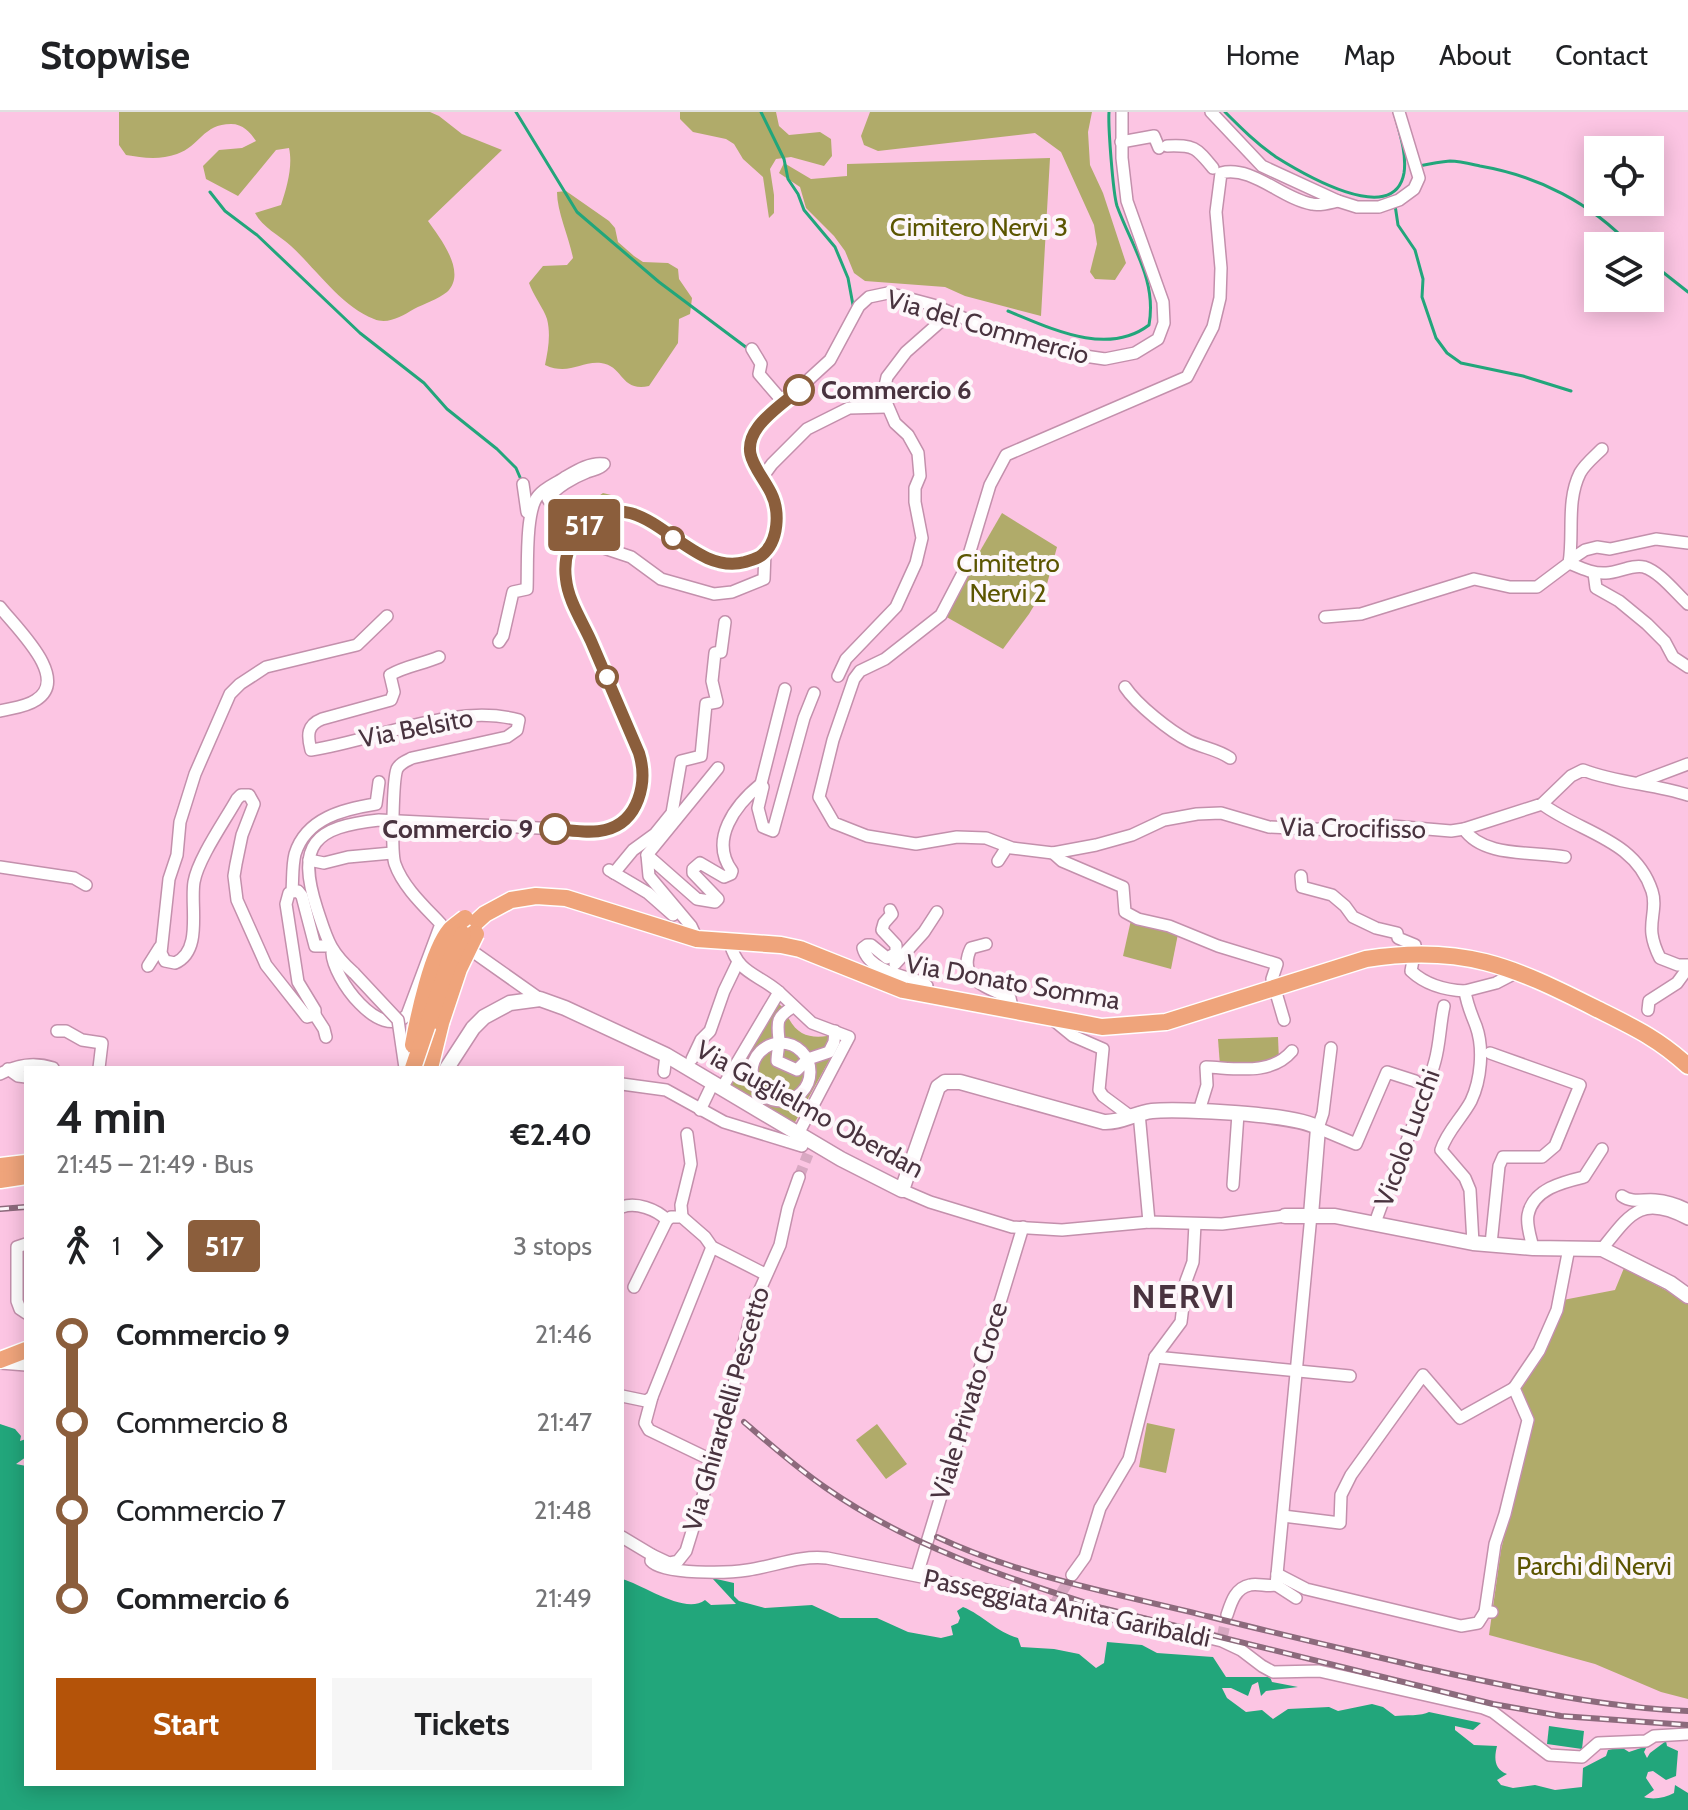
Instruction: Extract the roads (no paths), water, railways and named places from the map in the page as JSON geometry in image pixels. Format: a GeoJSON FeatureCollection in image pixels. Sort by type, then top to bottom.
{"type":"FeatureCollection","features":[{"type":"Feature","properties":{"kind":"main road","name":"Via Donato Somma"},"geometry":{"type":"LineString","coordinates":[[468,929],[500,905],[536,896],[566,898],[697,939],[800,949],[895,988],[1102,1027],[1149,1025],[1366,959],[1411,962],[1461,956],[1519,971],[1665,1044],[1688,1066]]}},
{"type":"Feature","properties":{"kind":"main road"},"geometry":{"type":"LineString","coordinates":[[431,1063],[468,929]]}},
{"type":"Feature","properties":{"kind":"main road"},"geometry":{"type":"LineString","coordinates":[[409,1065],[448,965],[468,929]]}},
{"type":"Feature","properties":{"kind":"main road"},"geometry":{"type":"LineString","coordinates":[[0,1166],[24,1163]]}},
{"type":"Feature","properties":{"kind":"main road"},"geometry":{"type":"LineString","coordinates":[[0,1180],[24,1176]]}},
{"type":"Feature","properties":{"kind":"main road"},"geometry":{"type":"LineString","coordinates":[[0,1362],[24,1351]]}},
{"type":"Feature","properties":{"kind":"street","name":"Via del Commercio"},"geometry":{"type":"LineString","coordinates":[[574,538],[631,557],[661,579],[714,594],[732,592],[764,579],[765,551],[775,533],[776,515],[772,496],[751,458],[752,439],[758,426],[781,400],[830,360],[859,306],[869,297],[888,293],[1071,354],[1105,359],[1135,353],[1158,339],[1164,323],[1162,292],[1127,201],[1121,142],[1122,112]]}},
{"type":"Feature","properties":{"kind":"street"},"geometry":{"type":"LineString","coordinates":[[1211,112],[1262,166],[1357,207],[1379,207],[1399,200],[1418,184],[1419,178],[1399,112]]}},
{"type":"Feature","properties":{"kind":"street"},"geometry":{"type":"LineString","coordinates":[[1121,142],[1154,136],[1163,147],[1189,145],[1198,150],[1213,168]]}},
{"type":"Feature","properties":{"kind":"street"},"geometry":{"type":"LineString","coordinates":[[1284,1020],[1272,979],[1277,967],[1275,963],[1218,946],[1169,926],[1138,919],[1125,912],[1123,887],[1062,861],[1053,853],[1007,847],[986,838],[957,837],[916,844],[867,836],[834,823],[819,797],[847,696],[860,671],[885,659],[941,615],[964,571],[990,485],[1006,455],[1187,377],[1213,327],[1220,298],[1216,212],[1221,173],[1231,170],[1249,176],[1296,200],[1315,205],[1338,201]]}},
{"type":"Feature","properties":{"kind":"street"},"geometry":{"type":"LineString","coordinates":[[838,676],[846,659],[896,607],[916,563],[922,538],[915,502],[915,488],[920,476],[918,453],[908,435],[895,423],[883,395],[887,377],[906,352],[940,322],[946,311]]}},
{"type":"Feature","properties":{"kind":"street"},"geometry":{"type":"LineString","coordinates":[[752,349],[761,364],[759,374],[781,400]]}},
{"type":"Feature","properties":{"kind":"street"},"geometry":{"type":"LineString","coordinates":[[761,479],[807,429],[849,408],[886,407]]}},
{"type":"Feature","properties":{"kind":"street"},"geometry":{"type":"LineString","coordinates":[[1570,562],[1574,491],[1581,472],[1602,449]]}},
{"type":"Feature","properties":{"kind":"street"},"geometry":{"type":"LineString","coordinates":[[499,642],[513,592],[527,589],[532,507],[538,496],[578,469],[602,463],[603,467],[582,474],[549,496],[574,538]]}},
{"type":"Feature","properties":{"kind":"street"},"geometry":{"type":"LineString","coordinates":[[523,484],[530,524]]}},
{"type":"Feature","properties":{"kind":"street"},"geometry":{"type":"LineString","coordinates":[[394,821],[392,853],[395,865],[441,924],[410,1011],[404,1019],[395,1023],[382,1021],[364,1007],[332,962],[331,949],[309,885],[309,860],[316,842],[330,829],[359,822],[394,821],[600,831],[623,821],[634,809],[642,785],[642,763],[569,591],[566,561],[574,538],[591,520],[625,511],[646,518],[702,557],[720,564],[749,561],[765,551]]}},
{"type":"Feature","properties":{"kind":"street"},"geometry":{"type":"LineString","coordinates":[[1325,617],[1361,614],[1474,579],[1510,587],[1537,587],[1585,550],[1597,547],[1610,549],[1656,539],[1688,543]]}},
{"type":"Feature","properties":{"kind":"street"},"geometry":{"type":"LineString","coordinates":[[1570,562],[1594,573],[1645,567],[1688,604]]}},
{"type":"Feature","properties":{"kind":"street"},"geometry":{"type":"LineString","coordinates":[[1594,573],[1596,588],[1619,601],[1647,624],[1665,642],[1673,657],[1688,667]]}},
{"type":"Feature","properties":{"kind":"street"},"geometry":{"type":"LineString","coordinates":[[0,607],[43,662],[49,677],[46,690],[33,703],[0,711]]}},
{"type":"Feature","properties":{"kind":"street"},"geometry":{"type":"LineString","coordinates":[[315,1015],[307,1017],[302,1014],[266,965],[237,900],[236,864],[242,835],[254,804],[249,795],[241,795],[237,799],[197,865],[189,949],[180,962],[168,963],[162,958],[162,944],[169,879],[177,855],[180,822],[195,774],[230,694],[266,667],[357,645],[387,616]]}},
{"type":"Feature","properties":{"kind":"street"},"geometry":{"type":"LineString","coordinates":[[680,916],[672,915],[648,893],[612,871],[655,834],[672,813],[681,761],[701,756],[706,704],[717,702],[711,673],[715,653],[721,652],[725,622]]}},
{"type":"Feature","properties":{"kind":"street","name":"Via Belsito"},"geometry":{"type":"LineString","coordinates":[[394,821],[394,789],[397,769],[402,762],[507,737],[517,730],[519,720],[490,714],[465,717],[311,750],[309,730],[313,723],[322,719],[391,700],[394,692],[390,675],[439,657]]}},
{"type":"Feature","properties":{"kind":"street"},"geometry":{"type":"LineString","coordinates":[[1125,687],[1180,735],[1230,758]]}},
{"type":"Feature","properties":{"kind":"street"},"geometry":{"type":"LineString","coordinates":[[647,855],[697,899],[715,902],[718,899],[701,883],[693,869],[700,863],[724,877],[731,874],[722,852],[722,838],[728,823],[761,784],[785,689]]}},
{"type":"Feature","properties":{"kind":"street"},"geometry":{"type":"LineString","coordinates":[[761,784],[758,808],[763,827],[773,831],[804,718],[814,693]]}},
{"type":"Feature","properties":{"kind":"street","name":"Via Crocifisso"},"geometry":{"type":"LineString","coordinates":[[1053,853],[1096,845],[1132,835],[1164,820],[1197,814],[1221,813],[1269,827],[1358,831],[1392,826],[1451,831],[1542,804],[1571,776],[1583,770],[1603,777],[1640,782],[1688,764]]}},
{"type":"Feature","properties":{"kind":"street"},"geometry":{"type":"LineString","coordinates":[[697,939],[691,926],[649,876],[647,855],[718,768]]}},
{"type":"Feature","properties":{"kind":"street"},"geometry":{"type":"LineString","coordinates":[[325,1033],[297,977],[286,904],[287,896],[292,891],[294,857],[303,838],[319,823],[342,810],[376,804],[379,782]]}},
{"type":"Feature","properties":{"kind":"street"},"geometry":{"type":"LineString","coordinates":[[1640,782],[1688,795]]}},
{"type":"Feature","properties":{"kind":"street"},"geometry":{"type":"LineString","coordinates":[[1542,804],[1616,843],[1647,877],[1655,913],[1651,932],[1660,958],[1688,967],[1677,983],[1649,1001],[1648,1010]]}},
{"type":"Feature","properties":{"kind":"street","name":"Via Crocifisso"},"geometry":{"type":"LineString","coordinates":[[1464,829],[1473,841],[1491,847],[1565,857]]}},
{"type":"Feature","properties":{"kind":"street"},"geometry":{"type":"LineString","coordinates":[[998,861],[1007,847]]}},
{"type":"Feature","properties":{"kind":"street"},"geometry":{"type":"LineString","coordinates":[[309,860],[324,863],[348,857],[392,853]]}},
{"type":"Feature","properties":{"kind":"street"},"geometry":{"type":"LineString","coordinates":[[0,867],[74,878],[86,885]]}},
{"type":"Feature","properties":{"kind":"street"},"geometry":{"type":"LineString","coordinates":[[1301,876],[1302,887],[1332,895],[1353,917],[1376,928],[1397,933],[1398,938],[1415,945],[1411,962],[1421,980],[1447,990],[1465,991],[1496,983],[1519,971]]}},
{"type":"Feature","properties":{"kind":"street"},"geometry":{"type":"LineString","coordinates":[[292,891],[298,891],[302,896],[315,946],[331,949],[398,1020],[409,1065]]}},
{"type":"Feature","properties":{"kind":"street"},"geometry":{"type":"LineString","coordinates":[[890,910],[892,914],[882,930],[896,945],[896,953],[887,958],[867,945],[863,948],[865,954],[877,966],[924,983],[927,986],[925,995]]}},
{"type":"Feature","properties":{"kind":"street"},"geometry":{"type":"LineString","coordinates":[[895,964],[924,932],[937,912]]}},
{"type":"Feature","properties":{"kind":"street"},"geometry":{"type":"LineString","coordinates":[[624,1084],[662,1087],[724,1122],[805,1144],[818,1096],[849,1039],[847,1035],[812,1023],[767,982],[737,964],[730,943]]}},
{"type":"Feature","properties":{"kind":"street"},"geometry":{"type":"LineString","coordinates":[[148,966],[162,944]]}},
{"type":"Feature","properties":{"kind":"street"},"geometry":{"type":"LineString","coordinates":[[986,944],[971,948],[967,971],[973,980],[1010,998],[1013,1011]]}},
{"type":"Feature","properties":{"kind":"street"},"geometry":{"type":"LineString","coordinates":[[472,951],[540,999]]}},
{"type":"Feature","properties":{"kind":"street"},"geometry":{"type":"LineString","coordinates":[[692,1059],[701,1040],[710,1031],[737,964]]}},
{"type":"Feature","properties":{"kind":"street"},"geometry":{"type":"LineString","coordinates":[[1465,991],[1468,1012],[1476,1027],[1481,1051],[1471,1100],[1452,1127],[1441,1150],[1465,1178],[1470,1190],[1473,1243]]}},
{"type":"Feature","properties":{"kind":"street"},"geometry":{"type":"LineString","coordinates":[[700,1110],[739,1059],[779,992]]}},
{"type":"Feature","properties":{"kind":"street"},"geometry":{"type":"LineString","coordinates":[[448,1066],[478,1022],[491,1011],[519,1000],[540,999]]}},
{"type":"Feature","properties":{"kind":"street","name":"Via Guglielmo Oberdan"},"geometry":{"type":"LineString","coordinates":[[540,999],[666,1055],[759,1111],[805,1144],[902,1190],[974,1217],[1023,1227],[1070,1231],[1149,1222],[1195,1224],[1285,1216]]}},
{"type":"Feature","properties":{"kind":"street","name":"Vicolo Lucchi"},"geometry":{"type":"LineString","coordinates":[[1375,1223],[1437,1056],[1444,1006]]}},
{"type":"Feature","properties":{"kind":"street"},"geometry":{"type":"LineString","coordinates":[[793,1007],[777,1020],[777,1061],[794,1070],[808,1059],[829,1052],[833,1047],[835,1031]]}},
{"type":"Feature","properties":{"kind":"street"},"geometry":{"type":"LineString","coordinates":[[1051,1018],[1073,1036],[1103,1049],[1099,1090],[1135,1114],[1149,1222]]}},
{"type":"Feature","properties":{"kind":"street"},"geometry":{"type":"LineString","coordinates":[[57,1031],[102,1043],[99,1066]]}},
{"type":"Feature","properties":{"kind":"street"},"geometry":{"type":"LineString","coordinates":[[779,1043],[794,1045],[808,1059],[811,1073],[805,1089],[792,1099],[767,1097],[755,1084],[753,1067],[761,1051],[779,1043]]}},
{"type":"Feature","properties":{"kind":"street"},"geometry":{"type":"LineString","coordinates":[[1227,1615],[1234,1594],[1250,1585],[1268,1587],[1277,1580],[1317,1134],[1325,1101],[1331,1048]]}},
{"type":"Feature","properties":{"kind":"street"},"geometry":{"type":"LineString","coordinates":[[1199,1111],[1207,1085],[1206,1067],[1257,1069],[1278,1064],[1292,1051]]}},
{"type":"Feature","properties":{"kind":"street"},"geometry":{"type":"LineString","coordinates":[[1490,1053],[1580,1085],[1555,1146],[1542,1157],[1503,1157],[1499,1166],[1491,1244]]}},
{"type":"Feature","properties":{"kind":"street"},"geometry":{"type":"LineString","coordinates":[[664,1072],[666,1055]]}},
{"type":"Feature","properties":{"kind":"street"},"geometry":{"type":"LineString","coordinates":[[739,1059],[753,1067]]}},
{"type":"Feature","properties":{"kind":"street"},"geometry":{"type":"LineString","coordinates":[[4,1072],[24,1066]]}},
{"type":"Feature","properties":{"kind":"street"},"geometry":{"type":"LineString","coordinates":[[4,1072],[24,1077]]}},
{"type":"Feature","properties":{"kind":"street"},"geometry":{"type":"LineString","coordinates":[[902,1190],[938,1087],[945,1082],[960,1082],[1104,1122],[1120,1121],[1135,1114],[1199,1111],[1238,1114],[1301,1121],[1317,1134],[1356,1144],[1387,1072],[1415,1081]]}},
{"type":"Feature","properties":{"kind":"street"},"geometry":{"type":"LineString","coordinates":[[805,1089],[818,1096]]}},
{"type":"Feature","properties":{"kind":"street"},"geometry":{"type":"LineString","coordinates":[[759,1111],[767,1097]]}},
{"type":"Feature","properties":{"kind":"street"},"geometry":{"type":"LineString","coordinates":[[1233,1185],[1238,1114]]}},
{"type":"Feature","properties":{"kind":"street"},"geometry":{"type":"LineString","coordinates":[[634,1287],[667,1220],[682,1217],[681,1205],[691,1164],[687,1134]]}},
{"type":"Feature","properties":{"kind":"street"},"geometry":{"type":"LineString","coordinates":[[1533,1248],[1528,1218],[1541,1194],[1559,1183],[1584,1177],[1602,1149]]}},
{"type":"Feature","properties":{"kind":"street","name":"Via Ghirardelli Pescetto"},"geometry":{"type":"LineString","coordinates":[[652,1555],[669,1563],[678,1561],[686,1551],[699,1513],[754,1303],[780,1245],[799,1177]]}},
{"type":"Feature","properties":{"kind":"street"},"geometry":{"type":"LineString","coordinates":[[1622,1196],[1629,1201],[1653,1199],[1671,1202],[1688,1210]]}},
{"type":"Feature","properties":{"kind":"street"},"geometry":{"type":"LineString","coordinates":[[624,1207],[635,1204],[667,1220]]}},
{"type":"Feature","properties":{"kind":"street"},"geometry":{"type":"LineString","coordinates":[[1602,1249],[1630,1214],[1648,1209],[1669,1209],[1688,1218]]}},
{"type":"Feature","properties":{"kind":"street"},"geometry":{"type":"LineString","coordinates":[[1285,1216],[1312,1212],[1473,1243],[1602,1249],[1670,1283],[1688,1296]]}},
{"type":"Feature","properties":{"kind":"street","name":"Via Ghirardelli Pescetto"},"geometry":{"type":"LineString","coordinates":[[682,1217],[712,1247],[765,1274]]}},
{"type":"Feature","properties":{"kind":"street"},"geometry":{"type":"LineString","coordinates":[[1072,1575],[1085,1557],[1100,1508],[1129,1459],[1155,1357],[1181,1322],[1186,1281],[1193,1262],[1195,1224]]}},
{"type":"Feature","properties":{"kind":"street","name":"Viale Privato Croce"},"geometry":{"type":"LineString","coordinates":[[917,1575],[1023,1227]]}},
{"type":"Feature","properties":{"kind":"street"},"geometry":{"type":"LineString","coordinates":[[24,1245],[17,1247],[17,1301],[24,1312]]}},
{"type":"Feature","properties":{"kind":"street"},"geometry":{"type":"LineString","coordinates":[[712,1247],[652,1397],[645,1423],[649,1430],[705,1457],[714,1458]]}},
{"type":"Feature","properties":{"kind":"street"},"geometry":{"type":"LineString","coordinates":[[1283,1516],[1340,1523],[1341,1495],[1351,1475],[1423,1375],[1460,1418],[1514,1388],[1539,1351],[1557,1310],[1569,1248]]}},
{"type":"Feature","properties":{"kind":"street"},"geometry":{"type":"LineString","coordinates":[[1155,1357],[1350,1376]]}},
{"type":"Feature","properties":{"kind":"street"},"geometry":{"type":"LineString","coordinates":[[0,1362],[24,1365]]}},
{"type":"Feature","properties":{"kind":"street"},"geometry":{"type":"LineString","coordinates":[[1277,1580],[1461,1626],[1478,1623],[1489,1612],[1495,1544],[1528,1420],[1514,1388]]}},
{"type":"Feature","properties":{"kind":"street"},"geometry":{"type":"LineString","coordinates":[[624,1396],[646,1401],[652,1397]]}},
{"type":"Feature","properties":{"kind":"street","name":"Passeggiata Anita Garibaldi"},"geometry":{"type":"LineString","coordinates":[[624,1538],[652,1555],[651,1561],[655,1566],[675,1571],[744,1571],[810,1556],[917,1575],[1053,1607],[1131,1619],[1222,1640],[1273,1672],[1319,1671],[1483,1708],[1493,1712],[1549,1755],[1582,1757],[1598,1743],[1646,1741],[1654,1736],[1688,1734]]}},
{"type":"Feature","properties":{"kind":"street"},"geometry":{"type":"LineString","coordinates":[[1277,1580],[1296,1598]]}},
{"type":"Feature","properties":{"kind":"waterway"},"geometry":{"type":"LineString","coordinates":[[516,112],[577,212],[659,282],[747,348]]}},
{"type":"Feature","properties":{"kind":"waterway"},"geometry":{"type":"LineString","coordinates":[[761,112],[804,210],[835,247],[848,278],[853,305]]}},
{"type":"Feature","properties":{"kind":"waterway"},"geometry":{"type":"LineString","coordinates":[[1008,311],[1060,331],[1097,339],[1115,339],[1149,325],[1151,309],[1146,278],[1115,199],[1109,112]]}},
{"type":"Feature","properties":{"kind":"waterway"},"geometry":{"type":"LineString","coordinates":[[1225,112],[1276,157],[1324,183],[1365,197],[1383,196],[1397,189],[1404,173],[1403,150],[1394,112]]}},
{"type":"Feature","properties":{"kind":"waterway"},"geometry":{"type":"LineString","coordinates":[[1419,166],[1458,162],[1543,184],[1581,204],[1616,232]]}},
{"type":"Feature","properties":{"kind":"waterway"},"geometry":{"type":"LineString","coordinates":[[210,192],[225,211],[257,235],[360,333],[424,383],[447,409],[497,449],[516,468],[522,482]]}},
{"type":"Feature","properties":{"kind":"waterway"},"geometry":{"type":"LineString","coordinates":[[1395,205],[1398,225],[1415,250],[1423,279],[1422,297],[1436,338],[1447,353],[1461,363],[1523,376],[1571,391]]}},
{"type":"Feature","properties":{"kind":"waterway"},"geometry":{"type":"LineString","coordinates":[[1664,273],[1688,292]]}},
{"type":"Feature","properties":{"kind":"tunnel"},"geometry":{"type":"LineString","coordinates":[[799,1177],[808,1154]]}},
{"type":"Feature","properties":{"kind":"tunnel"},"geometry":{"type":"LineString","coordinates":[[1053,1607],[1072,1575]]}},
{"type":"Feature","properties":{"kind":"tunnel"},"geometry":{"type":"LineString","coordinates":[[1222,1638],[1227,1615]]}},
{"type":"Feature","properties":{"kind":"railway"},"geometry":{"type":"LineString","coordinates":[[0,1209],[24,1207]]}},
{"type":"Feature","properties":{"kind":"railway"},"geometry":{"type":"LineString","coordinates":[[744,1422],[815,1480],[891,1527],[924,1544],[1066,1597],[1493,1704],[1561,1716],[1688,1725]]}},
{"type":"Feature","properties":{"kind":"railway"},"geometry":{"type":"LineString","coordinates":[[937,1537],[1037,1574],[1424,1668],[1588,1701],[1688,1711]]}},
{"type":"Feature","properties":{"kind":"place","name":"Commercio 6"},"geometry":{"type":"Point","coordinates":[799,390]}},
{"type":"Feature","properties":{"kind":"place","name":"Commercio 9"},"geometry":{"type":"Point","coordinates":[555,829]}},
{"type":"Feature","properties":{"kind":"district","name":"NERVI"},"geometry":{"type":"Point","coordinates":[1184,1296]}},
{"type":"Feature","properties":{"kind":"park label","name":"Cimitero Nervi 3"},"geometry":{"type":"Point","coordinates":[979,227]}},
{"type":"Feature","properties":{"kind":"park label","name":"Cimitetro Nervi 2"},"geometry":{"type":"Point","coordinates":[1008,578]}},
{"type":"Feature","properties":{"kind":"park label","name":"Parchi di Nervi"},"geometry":{"type":"Point","coordinates":[1594,1566]}}]}
